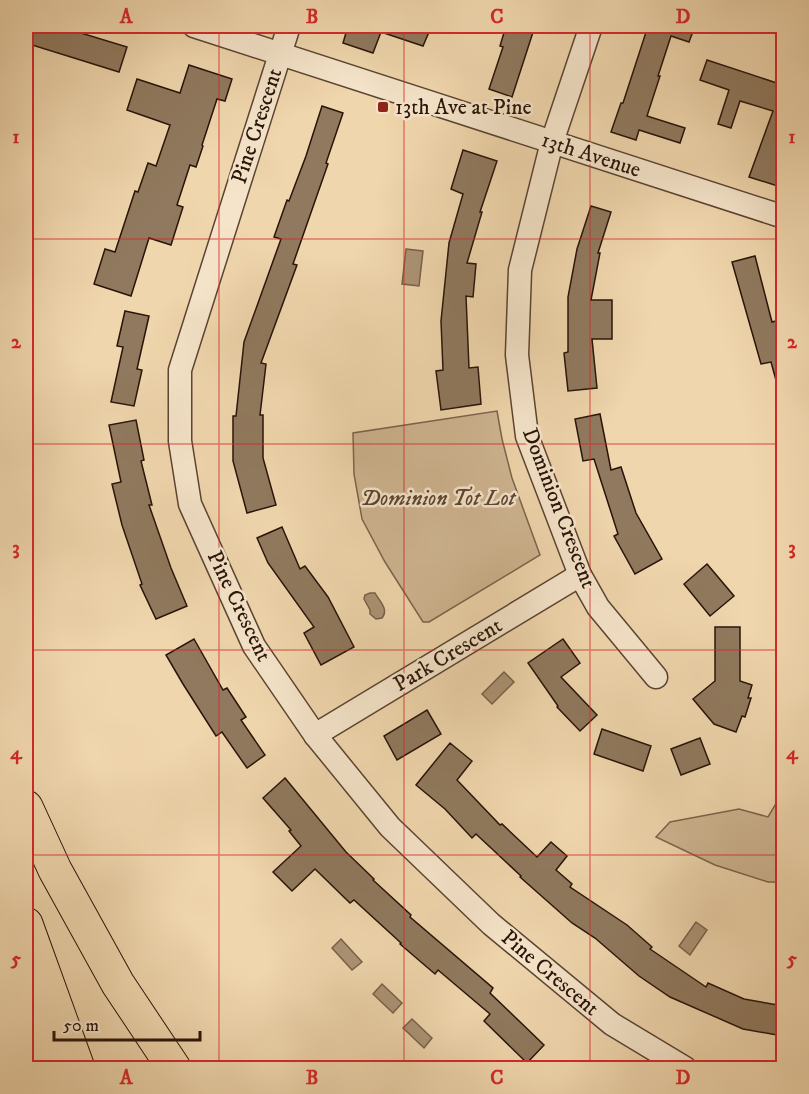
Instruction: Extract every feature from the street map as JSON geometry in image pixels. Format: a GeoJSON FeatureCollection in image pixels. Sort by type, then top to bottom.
{"type":"FeatureCollection","features":[{"type":"Feature","properties":{"kind":"highway"},"geometry":{"type":"LineString","coordinates":[[26,807],[55,870],[118,984],[174,1068]]}},
{"type":"Feature","properties":{"kind":"highway"},"geometry":{"type":"LineString","coordinates":[[26,924],[78,1068]]}},
{"type":"Feature","properties":{"kind":"highway"},"geometry":{"type":"LineString","coordinates":[[26,1005],[51,1068]]}},
{"type":"Feature","properties":{"kind":"street","name":"13th Avenue"},"geometry":{"type":"LineString","coordinates":[[194,26],[783,217]]}},
{"type":"Feature","properties":{"kind":"street","name":"Pine Crescent"},"geometry":{"type":"LineString","coordinates":[[289,26],[180,370],[180,441],[190,504],[254,646],[315,735],[390,827],[491,924],[612,1024],[685,1068]]}},
{"type":"Feature","properties":{"kind":"street","name":"Dominion Crescent"},"geometry":{"type":"LineString","coordinates":[[591,26],[552,142],[520,270],[517,355],[527,436],[580,575],[598,607],[656,677]]}},
{"type":"Feature","properties":{"kind":"street","name":"Park Crescent"},"geometry":{"type":"LineString","coordinates":[[315,735],[580,575]]}},
{"type":"Feature","properties":{"kind":"green space","name":"Dominion Tot Lot"},"geometry":{"type":"Polygon","coordinates":[[[497,411],[512,478],[540,555],[429,622],[423,622],[385,562],[362,519],[354,474],[353,433],[497,411]]]}},
{"type":"Feature","properties":{"kind":"green space"},"geometry":{"type":"Polygon","coordinates":[[[783,792],[783,882],[768,882],[715,865],[656,837],[670,822],[739,809],[768,817],[783,792]]]}},
{"type":"Feature","properties":{"kind":"shaded area"},"geometry":{"type":"Polygon","coordinates":[[[406,249],[423,251],[419,286],[402,284],[406,249]]]}},
{"type":"Feature","properties":{"kind":"shaded area"},"geometry":{"type":"Polygon","coordinates":[[[375,593],[383,606],[385,612],[382,618],[376,619],[370,614],[364,599],[365,595],[375,593]]]}},
{"type":"Feature","properties":{"kind":"shaded area"},"geometry":{"type":"Polygon","coordinates":[[[504,672],[514,682],[492,704],[482,694],[504,672]]]}},
{"type":"Feature","properties":{"kind":"shaded area"},"geometry":{"type":"Polygon","coordinates":[[[696,922],[707,930],[690,955],[679,946],[696,922]]]}},
{"type":"Feature","properties":{"kind":"shaded area"},"geometry":{"type":"Polygon","coordinates":[[[341,939],[362,962],[352,970],[332,948],[341,939]]]}},
{"type":"Feature","properties":{"kind":"shaded area"},"geometry":{"type":"Polygon","coordinates":[[[382,984],[402,1003],[393,1013],[373,994],[382,984]]]}},
{"type":"Feature","properties":{"kind":"shaded area"},"geometry":{"type":"Polygon","coordinates":[[[412,1019],[432,1038],[424,1048],[403,1028],[412,1019]]]}},
{"type":"Feature","properties":{"kind":"building"},"geometry":{"type":"Polygon","coordinates":[[[35,26],[58,26],[127,47],[119,72],[29,44],[35,26]]]}},
{"type":"Feature","properties":{"kind":"building"},"geometry":{"type":"Polygon","coordinates":[[[348,26],[411,26],[429,32],[423,46],[381,32],[373,53],[343,43],[348,26]]]}},
{"type":"Feature","properties":{"kind":"building"},"geometry":{"type":"Polygon","coordinates":[[[506,26],[535,26],[512,97],[489,89],[503,47],[500,46],[506,26]]]}},
{"type":"Feature","properties":{"kind":"building"},"geometry":{"type":"Polygon","coordinates":[[[648,26],[695,26],[689,42],[671,36],[647,116],[685,128],[680,143],[639,130],[636,140],[611,132],[648,26]]]}},
{"type":"Feature","properties":{"kind":"building"},"geometry":{"type":"Polygon","coordinates":[[[707,60],[783,85],[783,179],[781,187],[749,177],[773,111],[740,101],[731,128],[718,124],[729,90],[700,80],[707,60]]]}},
{"type":"Feature","properties":{"kind":"building"},"geometry":{"type":"Polygon","coordinates":[[[189,65],[232,79],[225,101],[217,99],[196,167],[190,165],[177,205],[183,207],[171,245],[149,238],[131,296],[94,284],[105,249],[115,252],[135,191],[138,192],[148,163],[156,166],[170,125],[127,110],[137,79],[180,93],[189,65]]]}},
{"type":"Feature","properties":{"kind":"building"},"geometry":{"type":"Polygon","coordinates":[[[322,106],[343,113],[293,264],[297,265],[261,363],[266,364],[260,415],[263,415],[263,458],[276,505],[247,513],[233,461],[233,416],[236,416],[244,342],[281,239],[274,237],[306,156],[322,106]]]}},
{"type":"Feature","properties":{"kind":"building"},"geometry":{"type":"Polygon","coordinates":[[[463,150],[497,161],[480,212],[482,212],[467,263],[476,264],[473,297],[466,296],[469,368],[478,367],[481,404],[441,410],[436,371],[443,370],[441,321],[449,243],[463,194],[451,189],[463,150]]]}},
{"type":"Feature","properties":{"kind":"building"},"geometry":{"type":"Polygon","coordinates":[[[591,206],[611,212],[598,253],[600,253],[591,300],[612,300],[612,339],[592,339],[597,388],[568,391],[564,353],[568,352],[568,297],[577,249],[591,206]]]}},
{"type":"Feature","properties":{"kind":"building"},"geometry":{"type":"Polygon","coordinates":[[[755,256],[772,322],[783,319],[783,390],[779,391],[771,362],[761,364],[732,262],[755,256]]]}},
{"type":"Feature","properties":{"kind":"building"},"geometry":{"type":"Polygon","coordinates":[[[125,311],[149,316],[137,369],[142,370],[134,406],[111,402],[123,347],[117,346],[125,311]]]}},
{"type":"Feature","properties":{"kind":"building"},"geometry":{"type":"Polygon","coordinates":[[[600,414],[611,470],[621,467],[636,513],[662,559],[635,574],[614,536],[618,534],[594,459],[583,461],[575,419],[600,414]]]}},
{"type":"Feature","properties":{"kind":"building"},"geometry":{"type":"Polygon","coordinates":[[[136,420],[144,460],[141,461],[152,505],[149,505],[187,606],[156,619],[140,585],[142,584],[122,525],[112,484],[121,482],[109,425],[136,420]]]}},
{"type":"Feature","properties":{"kind":"building"},"geometry":{"type":"Polygon","coordinates":[[[282,527],[300,569],[305,566],[328,597],[354,647],[321,665],[304,633],[314,627],[268,563],[257,538],[282,527]]]}},
{"type":"Feature","properties":{"kind":"building"},"geometry":{"type":"Polygon","coordinates":[[[707,564],[734,596],[710,616],[684,584],[707,564]]]}},
{"type":"Feature","properties":{"kind":"building"},"geometry":{"type":"Polygon","coordinates":[[[715,627],[740,627],[740,681],[752,685],[748,698],[751,698],[745,717],[742,716],[736,732],[714,724],[693,699],[715,681],[715,627]]]}},
{"type":"Feature","properties":{"kind":"building"},"geometry":{"type":"Polygon","coordinates":[[[194,639],[223,690],[227,688],[246,717],[241,720],[265,755],[247,768],[222,732],[216,736],[166,655],[194,639]]]}},
{"type":"Feature","properties":{"kind":"building"},"geometry":{"type":"Polygon","coordinates":[[[563,639],[580,663],[561,677],[597,715],[580,731],[557,707],[528,663],[563,639]]]}},
{"type":"Feature","properties":{"kind":"building"},"geometry":{"type":"Polygon","coordinates":[[[427,710],[441,734],[397,760],[384,736],[427,710]]]}},
{"type":"Feature","properties":{"kind":"building"},"geometry":{"type":"Polygon","coordinates":[[[602,729],[651,746],[643,771],[594,754],[602,729]]]}},
{"type":"Feature","properties":{"kind":"building"},"geometry":{"type":"Polygon","coordinates":[[[700,738],[710,764],[681,775],[671,749],[700,738]]]}},
{"type":"Feature","properties":{"kind":"building"},"geometry":{"type":"Polygon","coordinates":[[[450,743],[472,761],[457,780],[500,825],[502,824],[537,857],[551,842],[567,856],[556,870],[572,884],[570,887],[627,925],[652,947],[650,949],[706,987],[708,983],[744,999],[783,1006],[783,1036],[743,1029],[670,997],[639,976],[595,938],[572,923],[476,834],[472,838],[445,809],[416,785],[450,743]]]}},
{"type":"Feature","properties":{"kind":"building"},"geometry":{"type":"Polygon","coordinates":[[[285,778],[346,852],[373,880],[411,915],[410,917],[493,988],[490,993],[544,1045],[527,1063],[484,1021],[490,1014],[438,970],[435,974],[354,900],[350,903],[315,869],[292,891],[273,872],[301,846],[289,831],[291,830],[263,798],[285,778]]]}},
{"type":"Feature","properties":{"kind":"place","name":"13th Ave at Pine"},"geometry":{"type":"Point","coordinates":[383,107]}}]}
